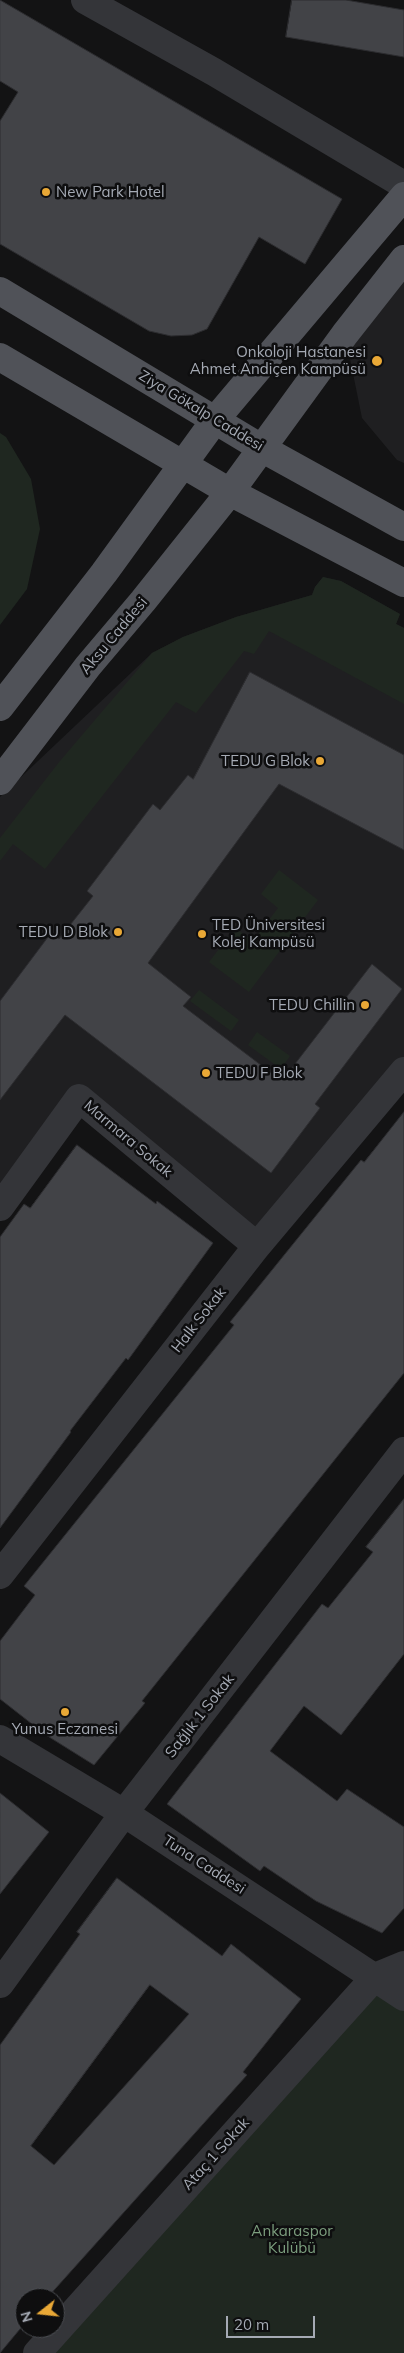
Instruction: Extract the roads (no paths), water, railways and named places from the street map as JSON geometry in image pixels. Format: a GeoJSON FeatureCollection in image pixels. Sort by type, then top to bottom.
{"type":"FeatureCollection","features":[{"type":"Feature","properties":{"kind":"main road"},"geometry":{"type":"LineString","coordinates":[[0,707],[104,573],[215,420],[404,196]]}},
{"type":"Feature","properties":{"kind":"main road","name":"Aksu Caddesi"},"geometry":{"type":"LineString","coordinates":[[0,781],[88,666],[143,601],[230,492],[345,334],[404,259]]}},
{"type":"Feature","properties":{"kind":"main road","name":"Ziya Gökalp Caddesi"},"geometry":{"type":"LineString","coordinates":[[0,291],[263,449],[404,526]]}},
{"type":"Feature","properties":{"kind":"main road"},"geometry":{"type":"LineString","coordinates":[[0,357],[230,492],[404,583]]}},
{"type":"Feature","properties":{"kind":"street"},"geometry":{"type":"LineString","coordinates":[[85,0],[214,72],[404,185]]}},
{"type":"Feature","properties":{"kind":"street","name":"Halk Sokak"},"geometry":{"type":"LineString","coordinates":[[0,1574],[257,1246],[404,1070]]}},
{"type":"Feature","properties":{"kind":"street","name":"Marmara Sokak"},"geometry":{"type":"LineString","coordinates":[[0,1207],[79,1098],[257,1246]]}},
{"type":"Feature","properties":{"kind":"street","name":"Sağlık 1 Sokak"},"geometry":{"type":"LineString","coordinates":[[0,1984],[124,1813],[404,1451]]}},
{"type":"Feature","properties":{"kind":"street","name":"Tuna Caddesi"},"geometry":{"type":"LineString","coordinates":[[0,1739],[124,1813],[404,1997]]}},
{"type":"Feature","properties":{"kind":"street","name":"Ataç 1 Sokak"},"geometry":{"type":"LineString","coordinates":[[37,2353],[375,1978],[404,1966]]}},
{"type":"Feature","properties":{"kind":"place","name":"New Park Hotel"},"geometry":{"type":"Point","coordinates":[46,192]}},
{"type":"Feature","properties":{"kind":"place","name":"Onkoloji Hastanesi Ahmet Andiçen Kampüsü"},"geometry":{"type":"Point","coordinates":[377,361]}},
{"type":"Feature","properties":{"kind":"place","name":"TEDU G Blok"},"geometry":{"type":"Point","coordinates":[320,761]}},
{"type":"Feature","properties":{"kind":"place","name":"TEDU D Blok"},"geometry":{"type":"Point","coordinates":[118,932]}},
{"type":"Feature","properties":{"kind":"place","name":"TED Üniversitesi Kolej Kampüsü"},"geometry":{"type":"Point","coordinates":[202,934]}},
{"type":"Feature","properties":{"kind":"place","name":"TEDU Chillin"},"geometry":{"type":"Point","coordinates":[365,1005]}},
{"type":"Feature","properties":{"kind":"place","name":"TEDU F Blok"},"geometry":{"type":"Point","coordinates":[206,1073]}},
{"type":"Feature","properties":{"kind":"place","name":"Yunus Eczanesi"},"geometry":{"type":"Point","coordinates":[65,1712]}},
{"type":"Feature","properties":{"kind":"park label","name":"Ankaraspor Kulübü"},"geometry":{"type":"Point","coordinates":[292,2240]}}]}
